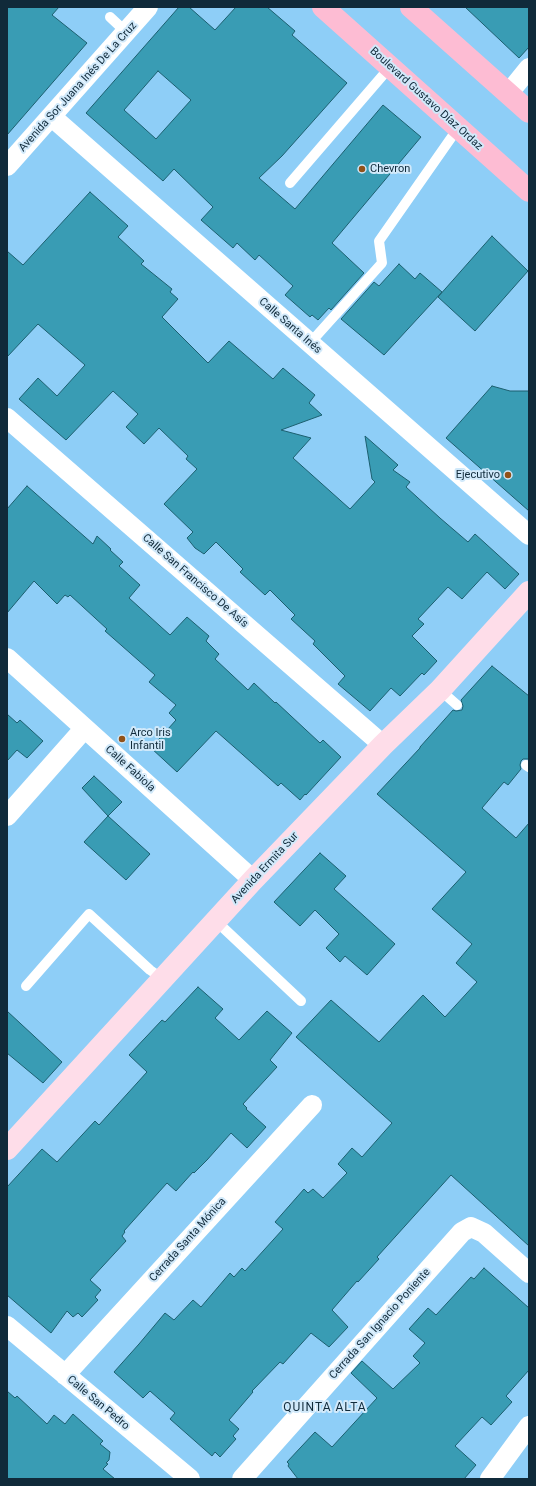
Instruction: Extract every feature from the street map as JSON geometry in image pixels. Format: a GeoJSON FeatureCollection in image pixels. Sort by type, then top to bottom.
{"type":"FeatureCollection","features":[{"type":"Feature","properties":{"kind":"main road","name":"Boulevard Gustavo Díaz Ordaz"},"geometry":{"type":"LineString","coordinates":[[323,7],[529,191]]}},
{"type":"Feature","properties":{"kind":"main road"},"geometry":{"type":"LineString","coordinates":[[411,7],[529,112]]}},
{"type":"Feature","properties":{"kind":"main road","name":"Avenida Ermita Sur"},"geometry":{"type":"LineString","coordinates":[[7,1149],[253,880],[383,745],[440,690],[529,592]]}},
{"type":"Feature","properties":{"kind":"street","name":"Avenida Sor Juana Inés De La Cruz"},"geometry":{"type":"LineString","coordinates":[[7,166],[148,7]]}},
{"type":"Feature","properties":{"kind":"street"},"geometry":{"type":"LineString","coordinates":[[508,94],[529,68]]}},
{"type":"Feature","properties":{"kind":"street","name":"Calle Santa Inés"},"geometry":{"type":"LineString","coordinates":[[52,117],[529,535]]}},
{"type":"Feature","properties":{"kind":"street","name":"Calle San Francisco De Asís"},"geometry":{"type":"LineString","coordinates":[[7,418],[383,745]]}},
{"type":"Feature","properties":{"kind":"street","name":"Calle Fabiola"},"geometry":{"type":"LineString","coordinates":[[7,658],[253,880]]}},
{"type":"Feature","properties":{"kind":"street"},"geometry":{"type":"LineString","coordinates":[[7,816],[84,729]]}},
{"type":"Feature","properties":{"kind":"street","name":"Cerrada Santa Mónica"},"geometry":{"type":"LineString","coordinates":[[65,1375],[312,1105]]}},
{"type":"Feature","properties":{"kind":"street","name":"Cerrada San Ignacio Poniente"},"geometry":{"type":"LineString","coordinates":[[242,1479],[462,1232],[471,1227],[484,1233],[529,1273]]}},
{"type":"Feature","properties":{"kind":"street","name":"Calle San Pedro"},"geometry":{"type":"LineString","coordinates":[[7,1326],[190,1479]]}},
{"type":"Feature","properties":{"kind":"street"},"geometry":{"type":"LineString","coordinates":[[490,1479],[529,1426]]}},
{"type":"Feature","properties":{"kind":"lane"},"geometry":{"type":"LineString","coordinates":[[110,17],[126,32]]}},
{"type":"Feature","properties":{"kind":"lane"},"geometry":{"type":"LineString","coordinates":[[290,183],[390,66]]}},
{"type":"Feature","properties":{"kind":"lane"},"geometry":{"type":"LineString","coordinates":[[310,343],[382,263],[380,241],[458,128]]}},
{"type":"Feature","properties":{"kind":"lane"},"geometry":{"type":"LineString","coordinates":[[440,690],[457,705]]}},
{"type":"Feature","properties":{"kind":"lane"},"geometry":{"type":"LineString","coordinates":[[26,986],[89,914],[150,970],[162,979]]}},
{"type":"Feature","properties":{"kind":"lane"},"geometry":{"type":"LineString","coordinates":[[216,921],[301,1001]]}},
{"type":"Feature","properties":{"kind":"building"},"geometry":{"type":"Polygon","coordinates":[[[7,7],[59,7],[52,15],[87,43],[7,135],[7,7]]]}},
{"type":"Feature","properties":{"kind":"building"},"geometry":{"type":"Polygon","coordinates":[[[179,7],[189,7],[215,30],[236,7],[267,7],[295,31],[292,35],[347,83],[282,156],[259,178],[295,209],[383,105],[421,137],[332,243],[364,273],[331,310],[329,308],[318,320],[312,315],[310,317],[285,295],[293,286],[259,255],[255,260],[237,243],[233,248],[201,220],[213,207],[174,169],[163,181],[86,113],[179,7]],[[158,71],[124,110],[156,139],[191,100],[158,71]]]}},
{"type":"Feature","properties":{"kind":"building"},"geometry":{"type":"Polygon","coordinates":[[[465,7],[529,7],[529,47],[519,58],[465,7]]]}},
{"type":"Feature","properties":{"kind":"building"},"geometry":{"type":"Polygon","coordinates":[[[90,192],[128,226],[118,237],[144,261],[141,264],[172,289],[170,292],[178,299],[162,317],[208,363],[229,341],[273,379],[283,368],[315,395],[309,403],[322,415],[281,430],[311,438],[293,458],[350,509],[375,482],[372,479],[365,436],[398,465],[393,470],[410,482],[406,487],[440,518],[468,542],[475,534],[519,574],[505,589],[487,572],[462,599],[448,587],[418,619],[424,624],[412,636],[437,661],[424,675],[422,673],[400,696],[391,688],[370,711],[338,684],[345,676],[313,644],[315,641],[291,619],[295,615],[270,590],[265,595],[240,572],[243,569],[216,542],[204,554],[195,548],[187,538],[193,532],[164,504],[197,469],[186,459],[188,456],[159,428],[144,444],[126,427],[138,414],[113,391],[66,440],[19,399],[38,378],[57,396],[85,365],[38,324],[7,357],[7,251],[23,265],[90,192]]]}},
{"type":"Feature","properties":{"kind":"building"},"geometry":{"type":"Polygon","coordinates":[[[492,236],[528,271],[475,331],[438,297],[492,236]]]}},
{"type":"Feature","properties":{"kind":"building"},"geometry":{"type":"Polygon","coordinates":[[[399,264],[415,279],[420,273],[442,292],[384,355],[341,319],[374,282],[379,286],[399,264]]]}},
{"type":"Feature","properties":{"kind":"building","name":"Ejecutivo"},"geometry":{"type":"Polygon","coordinates":[[[492,386],[510,391],[529,391],[529,511],[446,438],[492,386]]]}},
{"type":"Feature","properties":{"kind":"building"},"geometry":{"type":"Polygon","coordinates":[[[27,486],[93,544],[97,536],[111,549],[110,550],[123,562],[119,566],[140,585],[129,598],[170,635],[187,617],[209,636],[206,641],[219,654],[215,659],[248,690],[254,683],[320,743],[323,740],[341,757],[306,795],[305,794],[300,800],[281,783],[278,786],[216,731],[177,772],[151,748],[176,720],[169,713],[176,705],[149,682],[155,675],[105,631],[107,629],[70,595],[68,597],[65,595],[57,604],[34,581],[7,613],[7,509],[27,486]]]}},
{"type":"Feature","properties":{"kind":"building"},"geometry":{"type":"Polygon","coordinates":[[[492,666],[529,696],[529,759],[523,759],[521,761],[521,769],[508,785],[504,782],[482,808],[516,838],[529,823],[529,1246],[451,1175],[377,1257],[379,1259],[358,1282],[357,1281],[332,1310],[348,1327],[329,1347],[311,1333],[283,1364],[280,1362],[252,1391],[253,1392],[229,1420],[239,1429],[233,1436],[236,1439],[220,1457],[215,1452],[212,1456],[170,1419],[175,1413],[150,1391],[143,1398],[114,1372],[165,1313],[174,1320],[193,1300],[201,1307],[230,1273],[234,1277],[242,1268],[245,1271],[283,1229],[275,1222],[304,1189],[308,1193],[313,1189],[323,1198],[347,1173],[338,1164],[352,1148],[362,1157],[392,1123],[296,1037],[331,1000],[379,1042],[423,995],[445,1017],[477,982],[456,963],[472,944],[432,909],[466,872],[377,794],[453,710],[462,710],[463,706],[461,700],[492,666]]]}},
{"type":"Feature","properties":{"kind":"building"},"geometry":{"type":"Polygon","coordinates":[[[7,714],[17,723],[20,720],[43,741],[27,758],[17,750],[7,761],[7,714]]]}},
{"type":"Feature","properties":{"kind":"building"},"geometry":{"type":"Polygon","coordinates":[[[94,776],[122,802],[108,816],[82,788],[94,776]]]}},
{"type":"Feature","properties":{"kind":"building"},"geometry":{"type":"Polygon","coordinates":[[[108,816],[150,854],[126,880],[84,842],[108,816]]]}},
{"type":"Feature","properties":{"kind":"building"},"geometry":{"type":"Polygon","coordinates":[[[320,853],[346,876],[334,889],[395,944],[367,975],[345,956],[340,962],[326,948],[339,934],[315,910],[300,926],[274,902],[320,853]]]}},
{"type":"Feature","properties":{"kind":"building"},"geometry":{"type":"Polygon","coordinates":[[[198,987],[223,1009],[215,1018],[239,1040],[267,1011],[292,1033],[270,1060],[277,1067],[243,1104],[247,1108],[246,1109],[266,1127],[247,1148],[231,1133],[176,1191],[167,1183],[124,1231],[125,1232],[122,1236],[126,1241],[90,1280],[101,1290],[95,1297],[98,1300],[82,1317],[78,1313],[73,1317],[67,1311],[51,1333],[7,1295],[7,1187],[42,1149],[57,1162],[95,1121],[99,1125],[147,1072],[129,1055],[162,1020],[165,1022],[198,987]]]}},
{"type":"Feature","properties":{"kind":"building"},"geometry":{"type":"Polygon","coordinates":[[[7,1011],[62,1062],[43,1083],[7,1053],[7,1011]]]}},
{"type":"Feature","properties":{"kind":"building"},"geometry":{"type":"Polygon","coordinates":[[[484,1268],[529,1308],[529,1370],[506,1396],[512,1402],[491,1425],[482,1417],[455,1446],[476,1465],[464,1479],[298,1479],[288,1466],[289,1464],[287,1462],[315,1432],[332,1447],[377,1398],[351,1373],[362,1361],[393,1389],[420,1363],[413,1356],[425,1343],[409,1329],[428,1308],[436,1315],[471,1277],[474,1279],[484,1268]]]}},
{"type":"Feature","properties":{"kind":"building"},"geometry":{"type":"Polygon","coordinates":[[[7,1391],[15,1398],[17,1396],[47,1424],[54,1415],[65,1424],[73,1414],[103,1441],[100,1444],[110,1452],[109,1460],[106,1463],[108,1464],[103,1469],[115,1479],[7,1479],[7,1391]]]}},
{"type":"Feature","properties":{"kind":"place","name":"Chevron"},"geometry":{"type":"Point","coordinates":[362,169]}},
{"type":"Feature","properties":{"kind":"place","name":"Ejecutivo"},"geometry":{"type":"Point","coordinates":[508,475]}},
{"type":"Feature","properties":{"kind":"place","name":"Arco Iris Infantil"},"geometry":{"type":"Point","coordinates":[122,739]}},
{"type":"Feature","properties":{"kind":"district","name":"QUINTA ALTA"},"geometry":{"type":"Point","coordinates":[325,1408]}}]}
